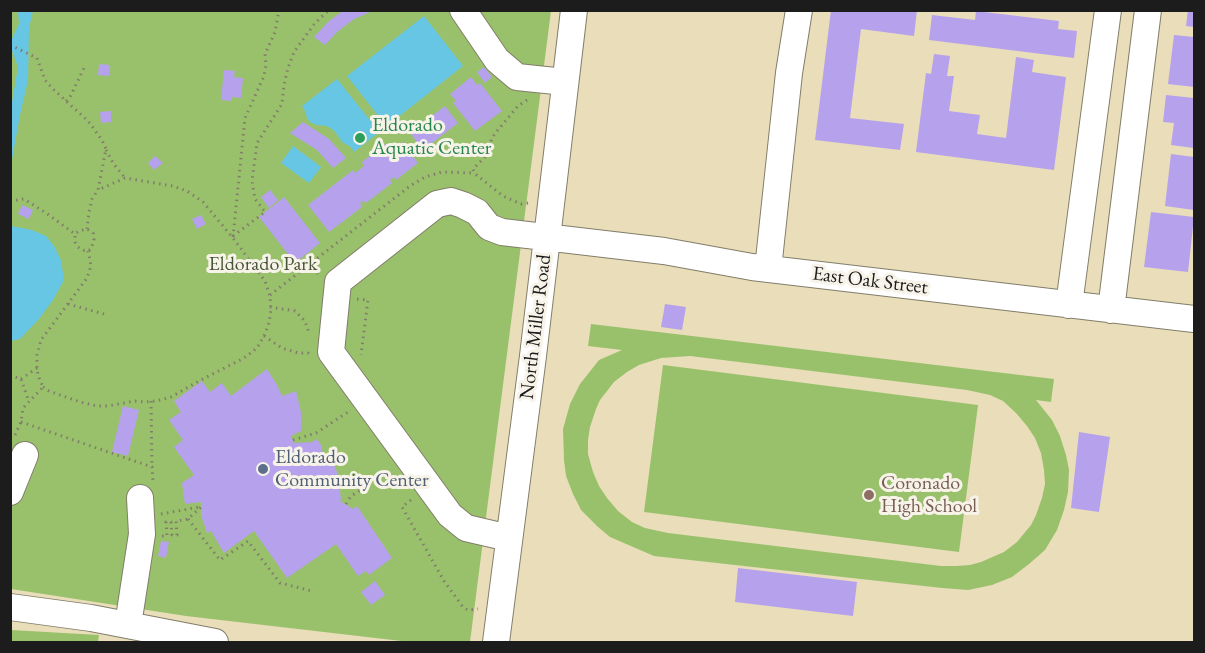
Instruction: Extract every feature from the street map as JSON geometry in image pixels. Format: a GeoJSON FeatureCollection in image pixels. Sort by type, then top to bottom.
{"type":"FeatureCollection","features":[{"type":"Feature","properties":{"kind":"street"},"geometry":{"type":"LineString","coordinates":[[463,10],[496,60],[517,76],[565,82]]}},
{"type":"Feature","properties":{"kind":"street","name":"North Miller Road"},"geometry":{"type":"LineString","coordinates":[[496,642],[574,10]]}},
{"type":"Feature","properties":{"kind":"street"},"geometry":{"type":"LineString","coordinates":[[768,269],[789,73],[799,10]]}},
{"type":"Feature","properties":{"kind":"street"},"geometry":{"type":"LineString","coordinates":[[1069,305],[1108,10]]}},
{"type":"Feature","properties":{"kind":"street"},"geometry":{"type":"LineString","coordinates":[[1111,310],[1148,10]]}},
{"type":"Feature","properties":{"kind":"street","name":"East Oak Street"},"geometry":{"type":"LineString","coordinates":[[509,538],[466,528],[453,518],[353,399],[330,351],[338,282],[437,204],[451,201],[477,212],[489,228],[502,232],[664,251],[768,269],[1194,319]]}},
{"type":"Feature","properties":{"kind":"street"},"geometry":{"type":"LineString","coordinates":[[10,492],[19,447]]}},
{"type":"Feature","properties":{"kind":"street"},"geometry":{"type":"LineString","coordinates":[[128,625],[142,534],[140,498]]}},
{"type":"Feature","properties":{"kind":"street"},"geometry":{"type":"LineString","coordinates":[[10,607],[70,615],[215,642]]}},
{"type":"Feature","properties":{"kind":"path"},"geometry":{"type":"LineString","coordinates":[[233,237],[245,118],[264,76],[266,54],[275,32],[279,10]]}},
{"type":"Feature","properties":{"kind":"path"},"geometry":{"type":"LineString","coordinates":[[233,237],[265,212],[255,199],[252,182],[257,143],[282,104],[284,85],[294,52],[315,23],[329,10]]}},
{"type":"Feature","properties":{"kind":"path"},"geometry":{"type":"LineString","coordinates":[[10,45],[37,58],[45,80],[92,126],[113,163],[125,178]]}},
{"type":"Feature","properties":{"kind":"path"},"geometry":{"type":"LineString","coordinates":[[66,100],[70,97],[85,66]]}},
{"type":"Feature","properties":{"kind":"path"},"geometry":{"type":"LineString","coordinates":[[474,173],[473,169],[486,156],[497,131],[518,106],[532,97]]}},
{"type":"Feature","properties":{"kind":"path"},"geometry":{"type":"LineString","coordinates":[[87,230],[92,199],[98,190],[106,148]]}},
{"type":"Feature","properties":{"kind":"path"},"geometry":{"type":"LineString","coordinates":[[270,295],[410,186],[425,177],[442,172],[474,173],[503,196],[521,204],[528,203]]}},
{"type":"Feature","properties":{"kind":"path"},"geometry":{"type":"LineString","coordinates":[[75,234],[87,230],[93,233],[94,240],[88,251],[91,266],[87,279],[41,340],[37,355],[38,375],[43,387],[49,391],[97,406],[171,397],[244,358],[257,348],[264,336],[269,323],[270,307],[270,295],[265,281],[233,237],[203,202],[187,191],[173,186],[125,178],[98,190]]}},
{"type":"Feature","properties":{"kind":"path"},"geometry":{"type":"LineString","coordinates":[[10,201],[24,199],[75,234]]}},
{"type":"Feature","properties":{"kind":"path"},"geometry":{"type":"LineString","coordinates":[[75,234],[78,247],[88,251]]}},
{"type":"Feature","properties":{"kind":"path"},"geometry":{"type":"LineString","coordinates":[[310,264],[322,279]]}},
{"type":"Feature","properties":{"kind":"path"},"geometry":{"type":"LineString","coordinates":[[293,440],[316,433],[353,399],[368,300],[352,298]]}},
{"type":"Feature","properties":{"kind":"path"},"geometry":{"type":"LineString","coordinates":[[68,304],[104,314]]}},
{"type":"Feature","properties":{"kind":"path"},"geometry":{"type":"LineString","coordinates":[[270,307],[295,311],[305,321],[310,336]]}},
{"type":"Feature","properties":{"kind":"path"},"geometry":{"type":"LineString","coordinates":[[264,336],[282,348],[298,353],[308,353]]}},
{"type":"Feature","properties":{"kind":"path"},"geometry":{"type":"LineString","coordinates":[[309,344],[308,353],[315,363]]}},
{"type":"Feature","properties":{"kind":"path"},"geometry":{"type":"LineString","coordinates":[[21,379],[37,368]]}},
{"type":"Feature","properties":{"kind":"path"},"geometry":{"type":"LineString","coordinates":[[10,375],[21,379]]}},
{"type":"Feature","properties":{"kind":"path"},"geometry":{"type":"LineString","coordinates":[[21,379],[28,402]]}},
{"type":"Feature","properties":{"kind":"path"},"geometry":{"type":"LineString","coordinates":[[19,447],[23,408],[43,387]]}},
{"type":"Feature","properties":{"kind":"path"},"geometry":{"type":"LineString","coordinates":[[151,401],[152,467]]}},
{"type":"Feature","properties":{"kind":"path"},"geometry":{"type":"LineString","coordinates":[[346,504],[351,496],[392,471],[386,464]]}},
{"type":"Feature","properties":{"kind":"path"},"geometry":{"type":"LineString","coordinates":[[412,499],[402,507],[444,580],[463,607],[468,610],[478,609]]}},
{"type":"Feature","properties":{"kind":"path"},"geometry":{"type":"LineString","coordinates":[[158,536],[167,536],[166,522],[171,522],[172,535],[177,535],[176,521],[188,519],[201,507],[168,513]]}},
{"type":"Feature","properties":{"kind":"path"},"geometry":{"type":"LineString","coordinates":[[188,519],[220,560],[248,542],[280,583],[312,591]]}},
{"type":"Feature","properties":{"kind":"green space","name":"Eldorado Park"},"geometry":{"type":"Polygon","coordinates":[[[10,11],[551,11],[470,642],[410,642],[186,616],[11,589],[10,11]]]}},
{"type":"Feature","properties":{"kind":"green space"},"geometry":{"type":"Polygon","coordinates":[[[591,324],[1054,379],[1051,402],[1036,400],[1052,420],[1060,436],[1069,470],[1068,492],[1057,530],[1045,550],[1012,577],[992,585],[968,590],[654,556],[610,537],[598,527],[581,510],[566,476],[563,429],[570,404],[580,384],[599,360],[622,350],[588,346],[591,324]],[[690,356],[661,358],[639,365],[627,372],[614,382],[600,400],[590,427],[588,454],[599,486],[607,498],[618,511],[632,522],[645,528],[668,533],[941,566],[970,565],[1004,552],[1017,542],[1036,515],[1045,484],[1041,453],[1027,426],[1003,401],[990,395],[967,390],[690,356]]]}},
{"type":"Feature","properties":{"kind":"green space"},"geometry":{"type":"Polygon","coordinates":[[[663,365],[978,405],[959,552],[644,512],[663,365]]]}},
{"type":"Feature","properties":{"kind":"green space"},"geometry":{"type":"Polygon","coordinates":[[[10,630],[99,635],[98,642],[11,642],[10,630]]]}},
{"type":"Feature","properties":{"kind":"water"},"geometry":{"type":"Polygon","coordinates":[[[18,11],[33,11],[29,28],[28,80],[11,165],[11,108],[18,67],[10,43],[19,24],[18,11]]]}},
{"type":"Feature","properties":{"kind":"water"},"geometry":{"type":"Polygon","coordinates":[[[424,16],[463,66],[354,152],[333,130],[327,126],[311,123],[302,106],[337,79],[373,124],[380,118],[347,76],[424,16]]]}},
{"type":"Feature","properties":{"kind":"water"},"geometry":{"type":"Polygon","coordinates":[[[293,146],[321,167],[309,183],[281,163],[293,146]]]}},
{"type":"Feature","properties":{"kind":"water"},"geometry":{"type":"Polygon","coordinates":[[[11,226],[32,230],[46,236],[61,260],[64,280],[39,319],[20,339],[11,341],[11,226]]]}},
{"type":"Feature","properties":{"kind":"building"},"geometry":{"type":"Polygon","coordinates":[[[344,10],[375,10],[354,19],[325,45],[314,37],[329,21],[344,10]]]}},
{"type":"Feature","properties":{"kind":"building"},"geometry":{"type":"Polygon","coordinates":[[[831,10],[917,10],[914,36],[861,29],[850,118],[904,124],[900,150],[815,140],[831,10]]]}},
{"type":"Feature","properties":{"kind":"building"},"geometry":{"type":"Polygon","coordinates":[[[1188,10],[1194,10],[1194,27],[1186,26],[1188,10]]]}},
{"type":"Feature","properties":{"kind":"building"},"geometry":{"type":"Polygon","coordinates":[[[976,11],[1059,21],[1058,29],[1077,31],[1074,58],[929,40],[932,15],[975,20],[976,11]]]}},
{"type":"Feature","properties":{"kind":"building"},"geometry":{"type":"Polygon","coordinates":[[[1174,35],[1194,37],[1194,87],[1168,84],[1174,35]]]}},
{"type":"Feature","properties":{"kind":"building"},"geometry":{"type":"Polygon","coordinates":[[[934,54],[950,56],[947,76],[954,76],[949,111],[980,115],[977,134],[1006,138],[1016,57],[1034,60],[1032,72],[1066,77],[1054,170],[916,152],[926,73],[931,74],[934,54]]]}},
{"type":"Feature","properties":{"kind":"building"},"geometry":{"type":"Polygon","coordinates":[[[99,64],[110,65],[109,76],[98,75],[99,64]]]}},
{"type":"Feature","properties":{"kind":"building"},"geometry":{"type":"Polygon","coordinates":[[[484,67],[492,77],[485,83],[477,72],[484,67]]]}},
{"type":"Feature","properties":{"kind":"building"},"geometry":{"type":"Polygon","coordinates":[[[224,70],[235,71],[234,77],[243,78],[241,98],[232,97],[232,101],[221,100],[224,70]]]}},
{"type":"Feature","properties":{"kind":"building"},"geometry":{"type":"Polygon","coordinates":[[[471,77],[477,85],[480,83],[502,111],[475,131],[453,103],[456,101],[450,94],[471,77]]]}},
{"type":"Feature","properties":{"kind":"building"},"geometry":{"type":"Polygon","coordinates":[[[1166,95],[1194,98],[1194,148],[1171,145],[1174,123],[1163,122],[1166,95]]]}},
{"type":"Feature","properties":{"kind":"building"},"geometry":{"type":"Polygon","coordinates":[[[445,106],[458,123],[423,150],[410,133],[445,106]]]}},
{"type":"Feature","properties":{"kind":"building"},"geometry":{"type":"Polygon","coordinates":[[[111,111],[111,122],[101,123],[100,112],[111,111]]]}},
{"type":"Feature","properties":{"kind":"building"},"geometry":{"type":"Polygon","coordinates":[[[303,122],[329,139],[346,158],[333,168],[317,150],[290,133],[303,122]]]}},
{"type":"Feature","properties":{"kind":"building"},"geometry":{"type":"Polygon","coordinates":[[[402,142],[418,163],[396,180],[394,177],[390,180],[392,183],[366,203],[364,201],[360,203],[362,207],[329,232],[308,205],[353,170],[355,173],[364,166],[362,162],[385,144],[391,151],[402,142]]]}},
{"type":"Feature","properties":{"kind":"building"},"geometry":{"type":"Polygon","coordinates":[[[1171,154],[1194,157],[1194,210],[1165,206],[1171,154]]]}},
{"type":"Feature","properties":{"kind":"building"},"geometry":{"type":"Polygon","coordinates":[[[155,156],[163,163],[154,170],[148,163],[155,156]]]}},
{"type":"Feature","properties":{"kind":"building"},"geometry":{"type":"Polygon","coordinates":[[[270,190],[278,200],[269,208],[261,197],[270,190]]]}},
{"type":"Feature","properties":{"kind":"building"},"geometry":{"type":"Polygon","coordinates":[[[284,197],[320,243],[295,263],[259,217],[284,197]]]}},
{"type":"Feature","properties":{"kind":"building"},"geometry":{"type":"Polygon","coordinates":[[[22,205],[33,210],[29,219],[18,214],[22,205]]]}},
{"type":"Feature","properties":{"kind":"building"},"geometry":{"type":"Polygon","coordinates":[[[1151,212],[1194,217],[1188,272],[1144,267],[1151,212]]]}},
{"type":"Feature","properties":{"kind":"building"},"geometry":{"type":"Polygon","coordinates":[[[201,215],[206,224],[197,229],[192,219],[201,215]]]}},
{"type":"Feature","properties":{"kind":"building"},"geometry":{"type":"Polygon","coordinates":[[[665,304],[686,307],[682,330],[661,327],[665,304]]]}},
{"type":"Feature","properties":{"kind":"building","name":"Eldorado Community Center"},"geometry":{"type":"Polygon","coordinates":[[[267,369],[282,396],[296,391],[301,412],[301,431],[291,436],[294,443],[312,442],[317,439],[324,458],[329,454],[338,474],[340,501],[353,509],[357,506],[392,558],[369,575],[366,571],[358,576],[336,544],[287,578],[254,531],[224,553],[211,531],[207,533],[201,515],[201,502],[185,504],[182,483],[194,475],[174,447],[183,440],[169,420],[181,412],[174,401],[202,381],[210,392],[222,383],[231,396],[267,369]]]}},
{"type":"Feature","properties":{"kind":"building"},"geometry":{"type":"Polygon","coordinates":[[[123,406],[139,410],[128,456],[112,452],[123,406]]]}},
{"type":"Feature","properties":{"kind":"building"},"geometry":{"type":"Polygon","coordinates":[[[1079,432],[1110,437],[1099,512],[1071,508],[1079,432]]]}},
{"type":"Feature","properties":{"kind":"building"},"geometry":{"type":"Polygon","coordinates":[[[161,541],[169,542],[166,558],[158,556],[161,541]]]}},
{"type":"Feature","properties":{"kind":"building"},"geometry":{"type":"Polygon","coordinates":[[[738,568],[857,582],[853,616],[735,602],[738,568]]]}},
{"type":"Feature","properties":{"kind":"building"},"geometry":{"type":"Polygon","coordinates":[[[375,581],[385,595],[371,605],[361,592],[375,581]]]}},
{"type":"Feature","properties":{"kind":"place","name":"Eldorado Aquatic Center"},"geometry":{"type":"Point","coordinates":[360,138]}},
{"type":"Feature","properties":{"kind":"place","name":"Eldorado Community Center"},"geometry":{"type":"Point","coordinates":[263,469]}},
{"type":"Feature","properties":{"kind":"place","name":"Coronado High School"},"geometry":{"type":"Point","coordinates":[869,495]}}]}
